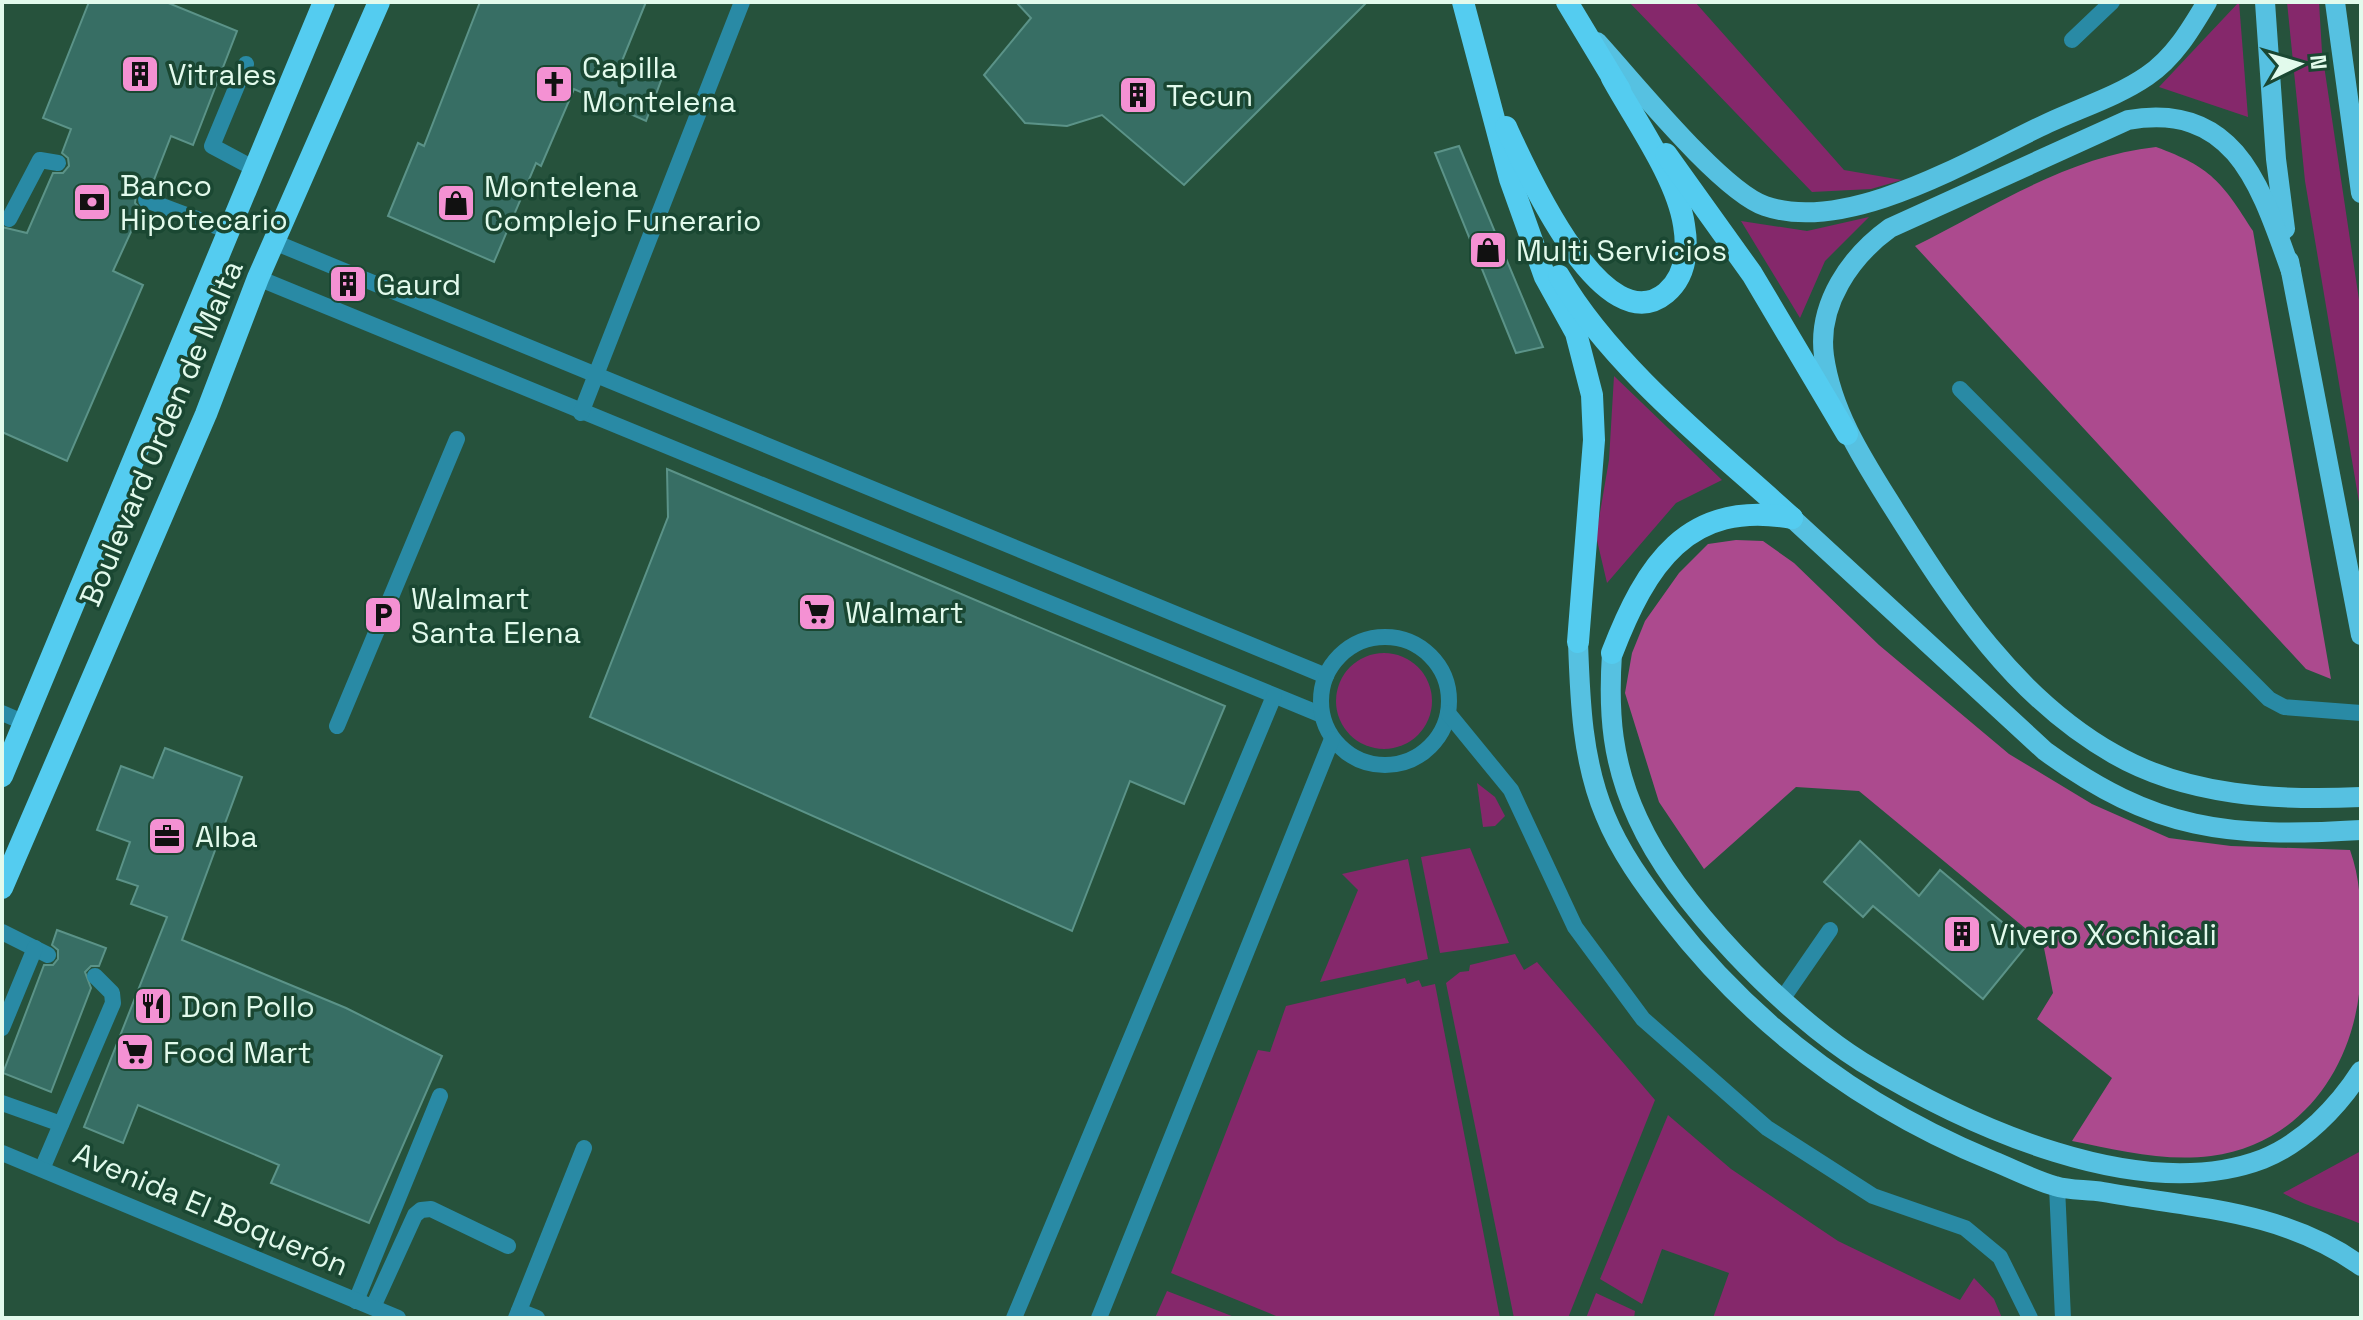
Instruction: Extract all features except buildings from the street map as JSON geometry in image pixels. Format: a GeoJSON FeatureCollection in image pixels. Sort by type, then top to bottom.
{"type":"FeatureCollection","features":[{"type":"Feature","properties":{"kind":"highway","name":"Boulevard Orden de Malta"},"geometry":{"type":"LineString","coordinates":[[2,776],[148,432],[324,2]]}},
{"type":"Feature","properties":{"kind":"highway","name":"Boulevard Orden de Malta"},"geometry":{"type":"LineString","coordinates":[[2,888],[206,414],[258,278],[379,2]]}},
{"type":"Feature","properties":{"kind":"highway"},"geometry":{"type":"LineString","coordinates":[[1463,2],[1510,179],[1545,277],[1576,333],[1592,395],[1594,440],[1578,642]]}},
{"type":"Feature","properties":{"kind":"highway"},"geometry":{"type":"LineString","coordinates":[[1480,67],[1554,223],[1578,256],[1615,294],[1634,303],[1647,302],[1663,295],[1675,284],[1684,265],[1684,222],[1672,191],[1612,78],[1567,2]]}},
{"type":"Feature","properties":{"kind":"highway"},"geometry":{"type":"LineString","coordinates":[[1612,78],[1752,274],[1847,434]]}},
{"type":"Feature","properties":{"kind":"highway"},"geometry":{"type":"LineString","coordinates":[[1510,179],[1544,250],[1596,329],[1674,411],[1792,518]]}},
{"type":"Feature","properties":{"kind":"highway"},"geometry":{"type":"LineString","coordinates":[[1612,653],[1639,590],[1689,532],[1716,520],[1742,514],[1765,513],[1792,518]]}},
{"type":"Feature","properties":{"kind":"main road"},"geometry":{"type":"LineString","coordinates":[[1582,24],[1702,157],[1743,195],[1785,212],[1822,212],[1886,197],[2147,76],[2184,41],[2207,2]]}},
{"type":"Feature","properties":{"kind":"main road"},"geometry":{"type":"LineString","coordinates":[[2265,2],[2276,159],[2291,271],[2361,635]]}},
{"type":"Feature","properties":{"kind":"main road"},"geometry":{"type":"LineString","coordinates":[[2335,2],[2361,193]]}},
{"type":"Feature","properties":{"kind":"main road"},"geometry":{"type":"LineString","coordinates":[[2291,271],[2262,190],[2240,155],[2216,134],[2186,122],[2157,115],[2128,120],[1890,228],[1865,246],[1839,282],[1823,355],[1847,434],[1943,588],[2029,691],[2067,724],[2116,756],[2167,777],[2221,792],[2313,799],[2355,798]]}},
{"type":"Feature","properties":{"kind":"main road"},"geometry":{"type":"LineString","coordinates":[[1792,518],[2045,751],[2091,784],[2146,811],[2225,830],[2273,834],[2357,831]]}},
{"type":"Feature","properties":{"kind":"main road"},"geometry":{"type":"LineString","coordinates":[[1578,642],[1580,707],[1587,756],[1604,814],[1630,863],[1689,943],[1726,983],[1802,1053],[1878,1106],[1939,1139],[2057,1187],[2228,1210],[2269,1220],[2308,1236],[2361,1266]]}},
{"type":"Feature","properties":{"kind":"main road"},"geometry":{"type":"LineString","coordinates":[[1612,653],[1608,708],[1618,765],[1638,819],[1668,873],[1709,924],[1783,998],[1861,1061],[1980,1122],[2035,1144],[2155,1173],[2230,1169],[2265,1158],[2318,1123],[2361,1071]]}},
{"type":"Feature","properties":{"kind":"street"},"geometry":{"type":"LineString","coordinates":[[581,413],[742,2]]}},
{"type":"Feature","properties":{"kind":"street"},"geometry":{"type":"LineString","coordinates":[[2072,40],[2112,2]]}},
{"type":"Feature","properties":{"kind":"street"},"geometry":{"type":"LineString","coordinates":[[246,64],[212,146],[255,169]]}},
{"type":"Feature","properties":{"kind":"street"},"geometry":{"type":"LineString","coordinates":[[9,219],[33,168],[40,160],[58,163]]}},
{"type":"Feature","properties":{"kind":"street"},"geometry":{"type":"LineString","coordinates":[[146,200],[229,231]]}},
{"type":"Feature","properties":{"kind":"street"},"geometry":{"type":"LineString","coordinates":[[274,242],[1326,676]]}},
{"type":"Feature","properties":{"kind":"street"},"geometry":{"type":"LineString","coordinates":[[258,278],[1322,715]]}},
{"type":"Feature","properties":{"kind":"street"},"geometry":{"type":"LineString","coordinates":[[1960,389],[2269,699],[2284,707],[2361,713]]}},
{"type":"Feature","properties":{"kind":"street"},"geometry":{"type":"LineString","coordinates":[[337,726],[457,439]]}},
{"type":"Feature","properties":{"kind":"street"},"geometry":{"type":"LineString","coordinates":[[1393,636],[1413,643],[1430,655],[1443,672],[1449,692],[1448,713],[1442,733],[1428,749],[1410,761],[1389,766],[1367,764],[1347,754],[1332,739],[1322,715],[1320,697],[1326,676],[1336,658],[1352,644],[1372,637],[1393,636]]}},
{"type":"Feature","properties":{"kind":"street"},"geometry":{"type":"LineString","coordinates":[[1014,1318],[1274,696]]}},
{"type":"Feature","properties":{"kind":"street"},"geometry":{"type":"LineString","coordinates":[[2,713],[23,722]]}},
{"type":"Feature","properties":{"kind":"street"},"geometry":{"type":"LineString","coordinates":[[1448,713],[1511,790],[1575,927],[1643,1019],[1781,1136],[1873,1196],[1965,1228],[2000,1257],[2030,1318]]}},
{"type":"Feature","properties":{"kind":"street"},"geometry":{"type":"LineString","coordinates":[[1099,1318],[1332,739]]}},
{"type":"Feature","properties":{"kind":"street"},"geometry":{"type":"LineString","coordinates":[[1783,998],[1830,930]]}},
{"type":"Feature","properties":{"kind":"street"},"geometry":{"type":"LineString","coordinates":[[2,932],[41,952],[2,1028]]}},
{"type":"Feature","properties":{"kind":"street"},"geometry":{"type":"LineString","coordinates":[[42,1169],[113,1003],[112,993],[95,976]]}},
{"type":"Feature","properties":{"kind":"street"},"geometry":{"type":"LineString","coordinates":[[356,1301],[440,1096]]}},
{"type":"Feature","properties":{"kind":"street"},"geometry":{"type":"LineString","coordinates":[[2,1103],[61,1124]]}},
{"type":"Feature","properties":{"kind":"street"},"geometry":{"type":"LineString","coordinates":[[537,1318],[518,1315],[584,1148]]}},
{"type":"Feature","properties":{"kind":"street","name":"Avenida El Boquerón"},"geometry":{"type":"LineString","coordinates":[[2,1153],[398,1318]]}},
{"type":"Feature","properties":{"kind":"street"},"geometry":{"type":"LineString","coordinates":[[2057,1187],[2063,1318]]}},
{"type":"Feature","properties":{"kind":"street"},"geometry":{"type":"LineString","coordinates":[[373,1307],[415,1215],[421,1210],[431,1209],[508,1246]]}},
{"type":"Feature","properties":{"kind":"shaded area"},"geometry":{"type":"Polygon","coordinates":[[[1629,2],[1695,2],[1844,170],[1902,180],[1871,189],[1812,192],[1629,2]]]}},
{"type":"Feature","properties":{"kind":"shaded area"},"geometry":{"type":"Polygon","coordinates":[[[2239,2],[2248,117],[2159,87],[2239,2]]]}},
{"type":"Feature","properties":{"kind":"shaded area"},"geometry":{"type":"Polygon","coordinates":[[[2287,2],[2319,2],[2322,52],[2361,313],[2361,514],[2305,181],[2287,2]]]}},
{"type":"Feature","properties":{"kind":"shaded area"},"geometry":{"type":"Polygon","coordinates":[[[2156,147],[2190,162],[2214,178],[2253,231],[2331,679],[2306,669],[1915,246],[2062,172],[2124,152],[2156,147]]]}},
{"type":"Feature","properties":{"kind":"shaded area"},"geometry":{"type":"Polygon","coordinates":[[[1869,217],[1825,261],[1800,318],[1741,221],[1807,231],[1869,217]]]}},
{"type":"Feature","properties":{"kind":"shaded area"},"geometry":{"type":"Polygon","coordinates":[[[1614,376],[1722,480],[1676,503],[1607,583],[1596,536],[1609,460],[1614,376]]]}},
{"type":"Feature","properties":{"kind":"shaded area"},"geometry":{"type":"Polygon","coordinates":[[[1736,540],[1763,541],[1794,563],[1879,645],[2009,754],[2092,804],[2169,838],[2231,846],[2350,850],[2360,906],[2359,998],[2339,1061],[2323,1089],[2302,1114],[2276,1133],[2246,1148],[2211,1156],[2158,1156],[2072,1141],[2112,1078],[2037,1019],[2053,993],[2043,943],[1859,791],[1796,787],[1704,869],[1659,802],[1625,693],[1632,653],[1645,621],[1679,573],[1708,544],[1736,540]]]}},
{"type":"Feature","properties":{"kind":"shaded area"},"geometry":{"type":"Polygon","coordinates":[[[1384,653],[1402,657],[1418,667],[1428,683],[1432,701],[1428,719],[1418,735],[1402,745],[1384,749],[1366,745],[1350,735],[1340,719],[1336,701],[1340,683],[1350,667],[1366,657],[1384,653]]]}},
{"type":"Feature","properties":{"kind":"shaded area"},"geometry":{"type":"Polygon","coordinates":[[[1477,783],[1495,797],[1505,816],[1495,826],[1483,827],[1477,783]]]}},
{"type":"Feature","properties":{"kind":"shaded area"},"geometry":{"type":"Polygon","coordinates":[[[1470,848],[1509,943],[1440,953],[1421,857],[1470,848]]]}},
{"type":"Feature","properties":{"kind":"shaded area"},"geometry":{"type":"Polygon","coordinates":[[[1408,859],[1428,959],[1320,982],[1358,890],[1342,874],[1408,859]]]}},
{"type":"Feature","properties":{"kind":"shaded area"},"geometry":{"type":"Polygon","coordinates":[[[1515,954],[1524,970],[1537,962],[1655,1100],[1568,1318],[1514,1318],[1446,983],[1460,972],[1469,971],[1470,965],[1515,954]]]}},
{"type":"Feature","properties":{"kind":"shaded area"},"geometry":{"type":"Polygon","coordinates":[[[1405,978],[1407,984],[1419,980],[1422,987],[1435,984],[1500,1318],[1281,1318],[1171,1273],[1258,1050],[1270,1052],[1286,1006],[1405,978]]]}},
{"type":"Feature","properties":{"kind":"shaded area"},"geometry":{"type":"Polygon","coordinates":[[[1668,1115],[1731,1169],[1838,1241],[1960,1300],[1974,1278],[1994,1299],[2002,1318],[1713,1318],[1729,1273],[1662,1249],[1642,1304],[1600,1279],[1668,1115]]]}},
{"type":"Feature","properties":{"kind":"shaded area"},"geometry":{"type":"Polygon","coordinates":[[[2361,1151],[2361,1224],[2283,1193],[2361,1151]]]}},
{"type":"Feature","properties":{"kind":"shaded area"},"geometry":{"type":"Polygon","coordinates":[[[1167,1291],[1237,1318],[1155,1318],[1167,1291]]]}},
{"type":"Feature","properties":{"kind":"shaded area"},"geometry":{"type":"Polygon","coordinates":[[[1596,1293],[1635,1311],[1634,1318],[1586,1318],[1596,1293]]]}},
{"type":"Feature","properties":{"kind":"place","name":"Vitrales"},"geometry":{"type":"Point","coordinates":[140,74]}},
{"type":"Feature","properties":{"kind":"place","name":"Capilla Montelena"},"geometry":{"type":"Point","coordinates":[554,84]}},
{"type":"Feature","properties":{"kind":"place","name":"Tecun"},"geometry":{"type":"Point","coordinates":[1138,95]}},
{"type":"Feature","properties":{"kind":"place","name":"Banco Hipotecario"},"geometry":{"type":"Point","coordinates":[92,202]}},
{"type":"Feature","properties":{"kind":"place","name":"Montelena Complejo Funerario"},"geometry":{"type":"Point","coordinates":[456,203]}},
{"type":"Feature","properties":{"kind":"place","name":"Multi Servicios"},"geometry":{"type":"Point","coordinates":[1488,250]}},
{"type":"Feature","properties":{"kind":"place","name":"Gaurd"},"geometry":{"type":"Point","coordinates":[348,284]}},
{"type":"Feature","properties":{"kind":"place","name":"Walmart"},"geometry":{"type":"Point","coordinates":[817,612]}},
{"type":"Feature","properties":{"kind":"place","name":"Walmart Santa Elena"},"geometry":{"type":"Point","coordinates":[383,615]}},
{"type":"Feature","properties":{"kind":"place","name":"Alba"},"geometry":{"type":"Point","coordinates":[167,836]}},
{"type":"Feature","properties":{"kind":"place","name":"Vivero Xochicali"},"geometry":{"type":"Point","coordinates":[1962,934]}},
{"type":"Feature","properties":{"kind":"place","name":"Don Pollo"},"geometry":{"type":"Point","coordinates":[153,1006]}},
{"type":"Feature","properties":{"kind":"place","name":"Food Mart"},"geometry":{"type":"Point","coordinates":[135,1052]}}]}
